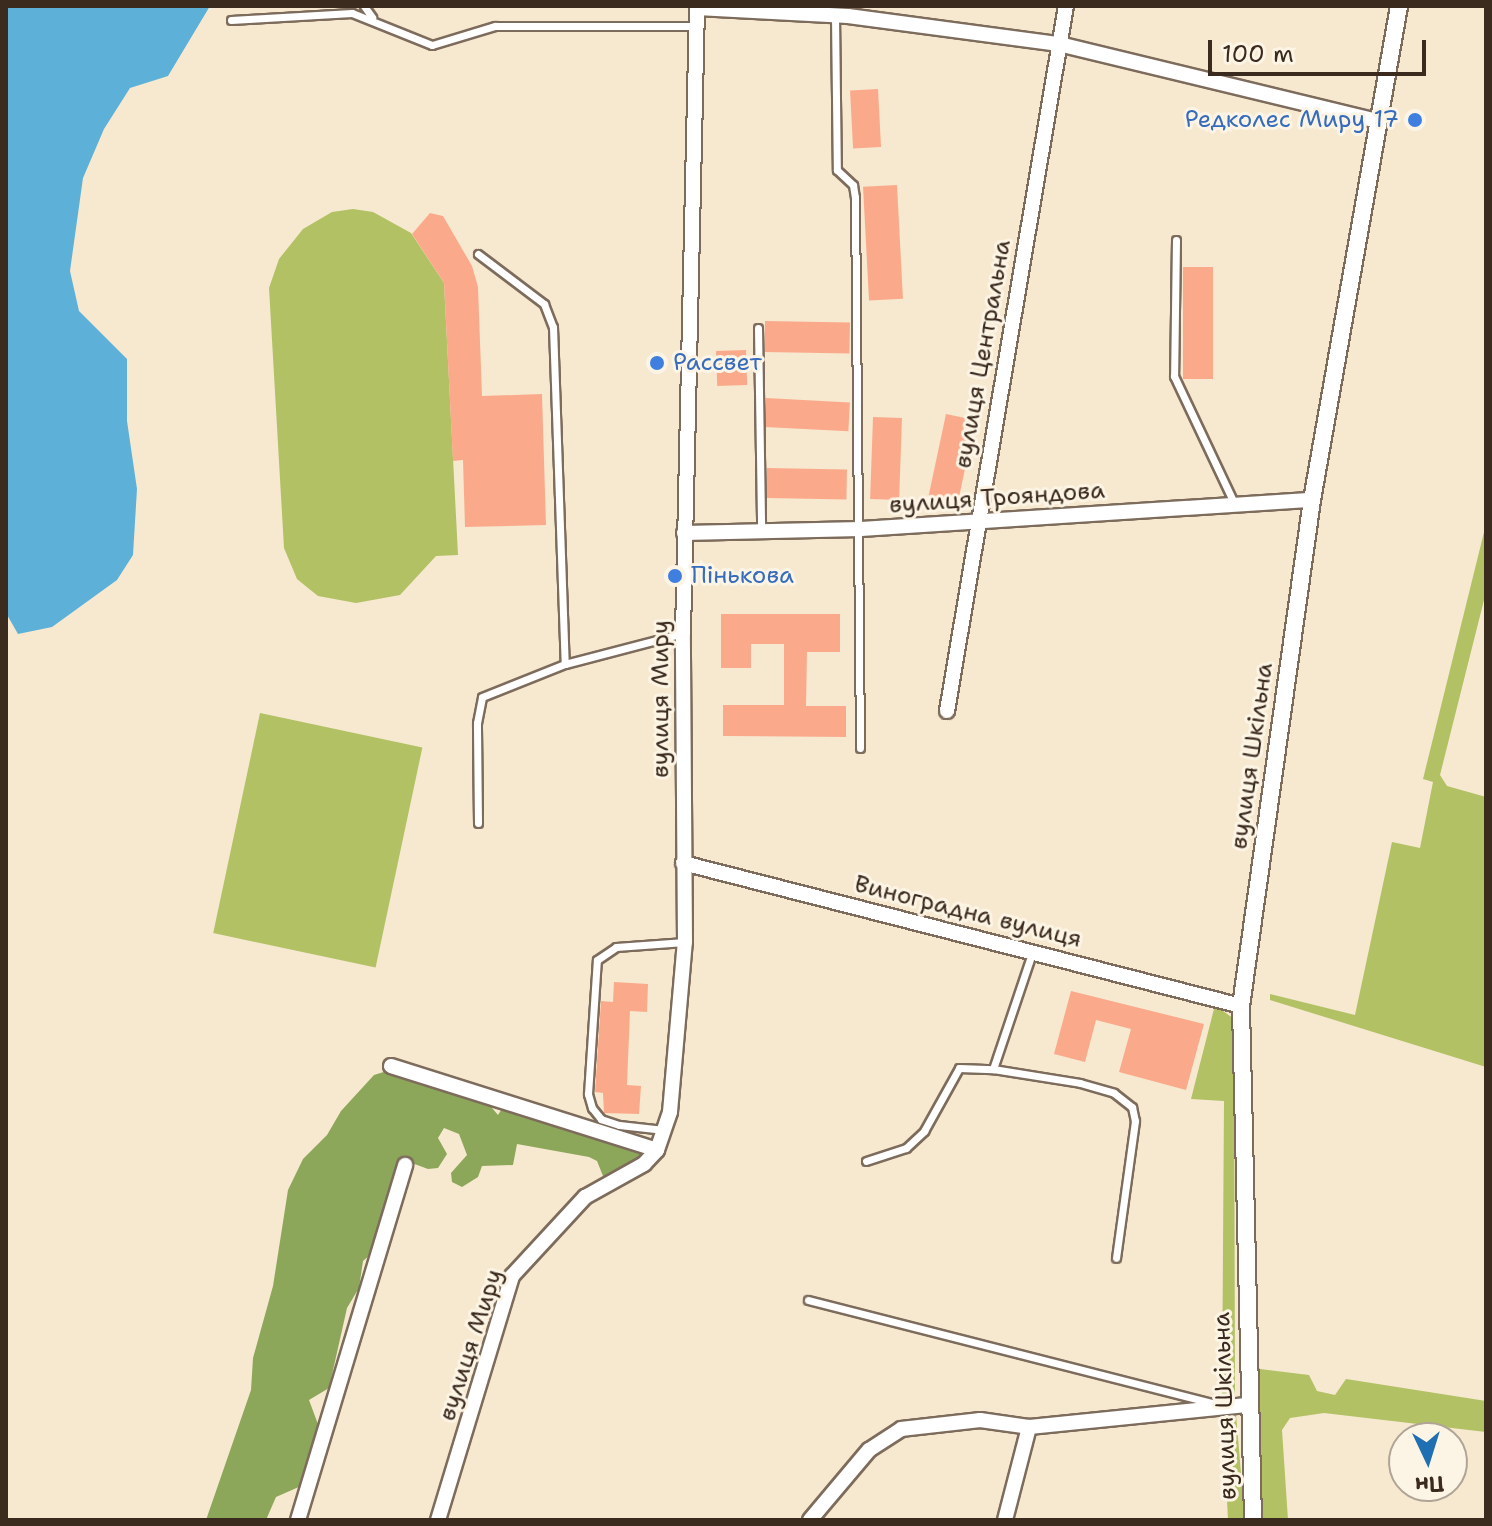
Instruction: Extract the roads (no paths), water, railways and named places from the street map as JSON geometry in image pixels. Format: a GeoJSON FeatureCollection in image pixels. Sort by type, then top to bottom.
{"type":"FeatureCollection","features":[{"type":"Feature","properties":{"kind":"street","name":"вулиця Центральна"},"geometry":{"type":"LineString","coordinates":[[947,711],[1066,6]]}},
{"type":"Feature","properties":{"kind":"street","name":"вулиця Шкільна"},"geometry":{"type":"LineString","coordinates":[[1253,1520],[1247,1405],[1241,1006],[1312,500],[1399,6]]}},
{"type":"Feature","properties":{"kind":"street"},"geometry":{"type":"LineString","coordinates":[[697,7],[835,16],[1059,44],[1378,121]]}},
{"type":"Feature","properties":{"kind":"street","name":"вулиця Миру"},"geometry":{"type":"LineString","coordinates":[[438,1520],[512,1276],[585,1197],[644,1164],[657,1150],[678,1067],[685,942],[684,533],[697,7]]}},
{"type":"Feature","properties":{"kind":"street","name":"вулиця Трояндова"},"geometry":{"type":"LineString","coordinates":[[684,533],[861,529],[1312,500]]}},
{"type":"Feature","properties":{"kind":"street","name":"Виноградна вулиця"},"geometry":{"type":"LineString","coordinates":[[683,863],[1241,1006]]}},
{"type":"Feature","properties":{"kind":"street"},"geometry":{"type":"LineString","coordinates":[[391,1066],[657,1150]]}},
{"type":"Feature","properties":{"kind":"street"},"geometry":{"type":"LineString","coordinates":[[298,1520],[405,1165]]}},
{"type":"Feature","properties":{"kind":"street"},"geometry":{"type":"LineString","coordinates":[[810,1520],[884,1436],[980,1420],[1029,1427],[1247,1405]]}},
{"type":"Feature","properties":{"kind":"street"},"geometry":{"type":"LineString","coordinates":[[1005,1520],[1029,1427]]}},
{"type":"Feature","properties":{"kind":"lane"},"geometry":{"type":"LineString","coordinates":[[364,6],[372,17]]}},
{"type":"Feature","properties":{"kind":"lane"},"geometry":{"type":"LineString","coordinates":[[231,20],[352,13],[372,17],[432,45],[495,26],[697,26]]}},
{"type":"Feature","properties":{"kind":"lane"},"geometry":{"type":"LineString","coordinates":[[835,16],[837,170],[853,185],[855,197],[861,529],[860,748]]}},
{"type":"Feature","properties":{"kind":"lane"},"geometry":{"type":"LineString","coordinates":[[1176,240],[1174,376],[1235,505]]}},
{"type":"Feature","properties":{"kind":"lane"},"geometry":{"type":"LineString","coordinates":[[478,254],[544,304],[553,327],[565,664]]}},
{"type":"Feature","properties":{"kind":"lane"},"geometry":{"type":"LineString","coordinates":[[758,328],[761,529]]}},
{"type":"Feature","properties":{"kind":"lane"},"geometry":{"type":"LineString","coordinates":[[478,823],[477,723],[482,697],[565,664],[683,633]]}},
{"type":"Feature","properties":{"kind":"lane"},"geometry":{"type":"LineString","coordinates":[[664,1130],[619,1125],[601,1119],[592,1108],[588,1094],[597,960],[616,947],[685,942]]}},
{"type":"Feature","properties":{"kind":"lane"},"geometry":{"type":"LineString","coordinates":[[993,1069],[1033,951]]}},
{"type":"Feature","properties":{"kind":"lane"},"geometry":{"type":"LineString","coordinates":[[866,1161],[906,1148],[924,1131],[959,1068],[993,1069],[1080,1083],[1114,1093],[1132,1107],[1135,1121],[1116,1258]]}},
{"type":"Feature","properties":{"kind":"lane"},"geometry":{"type":"LineString","coordinates":[[808,1300],[1225,1407]]}},
{"type":"Feature","properties":{"kind":"water"},"geometry":{"type":"Polygon","coordinates":[[[6,6],[210,6],[168,76],[130,88],[104,129],[83,178],[70,271],[79,311],[127,359],[127,421],[137,489],[133,555],[117,580],[52,627],[18,634],[6,613],[6,6]]]}},
{"type":"Feature","properties":{"kind":"place","name":"Редколес Миру 17"},"geometry":{"type":"Point","coordinates":[1415,120]}},
{"type":"Feature","properties":{"kind":"place","name":"Рассвет"},"geometry":{"type":"Point","coordinates":[657,363]}},
{"type":"Feature","properties":{"kind":"place","name":"Пінькова"},"geometry":{"type":"Point","coordinates":[675,576]}}]}
